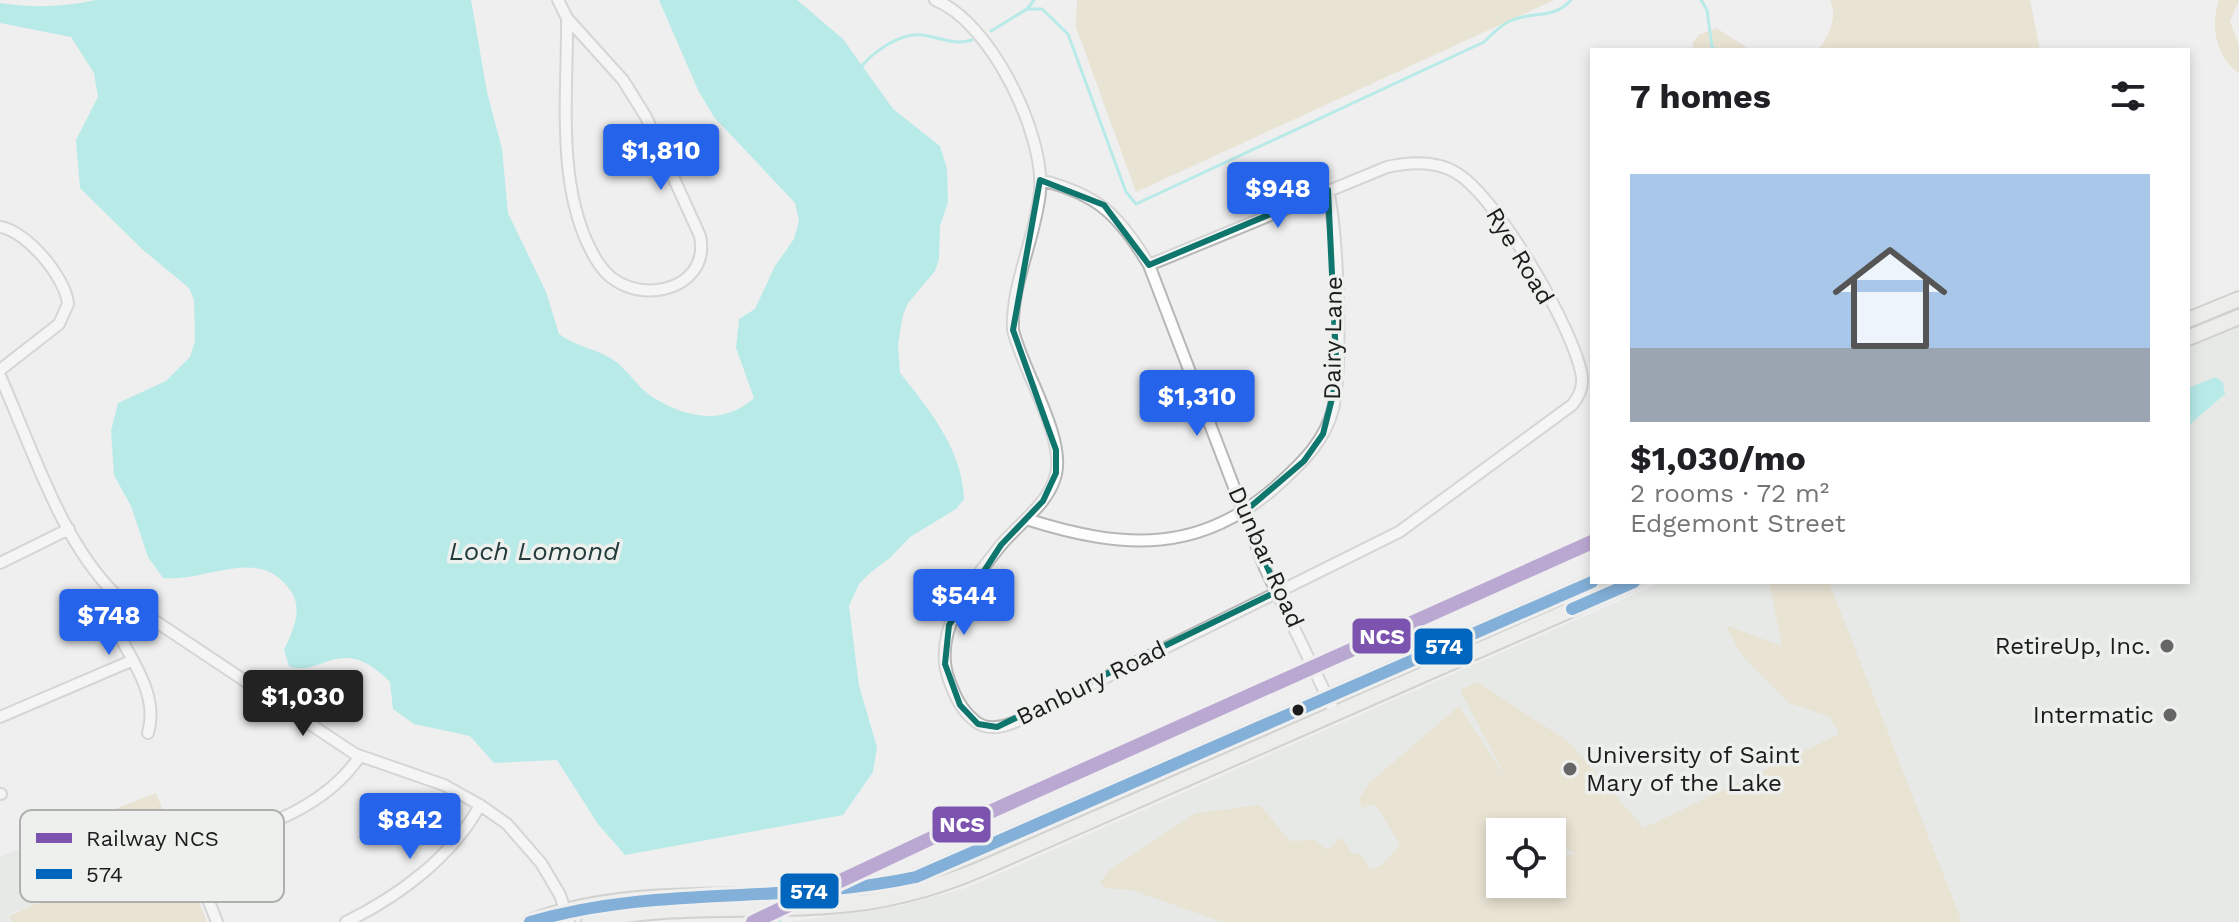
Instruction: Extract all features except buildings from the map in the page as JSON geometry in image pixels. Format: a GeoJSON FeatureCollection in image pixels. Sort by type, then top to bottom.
{"type":"FeatureCollection","features":[{"type":"Feature","properties":{"kind":"main road"},"geometry":{"type":"LineString","coordinates":[[2190,319],[2239,299]]}},
{"type":"Feature","properties":{"kind":"main road"},"geometry":{"type":"LineString","coordinates":[[2190,337],[2239,317]]}},
{"type":"Feature","properties":{"kind":"main road"},"geometry":{"type":"LineString","coordinates":[[530,922],[644,898],[844,893],[916,877],[1590,583]]}},
{"type":"Feature","properties":{"kind":"main road"},"geometry":{"type":"LineString","coordinates":[[589,922],[674,910],[832,906],[926,889],[975,871],[1629,584]]}},
{"type":"Feature","properties":{"kind":"street"},"geometry":{"type":"LineString","coordinates":[[558,0],[567,18],[623,80],[645,115],[700,236],[702,253],[698,263],[690,274],[664,290],[643,293],[622,287],[606,274],[590,247],[573,194],[569,165],[567,18]]}},
{"type":"Feature","properties":{"kind":"street","name":"Banbury Road"},"geometry":{"type":"LineString","coordinates":[[935,0],[973,26],[997,61],[1032,137],[1040,180],[1034,232],[1012,309],[1013,330],[1058,460],[1052,487],[976,580],[959,607],[944,641],[945,664],[956,696],[966,713],[984,726],[997,727],[1025,717],[1399,532],[1572,405]]}},
{"type":"Feature","properties":{"kind":"street","name":"Rye Road"},"geometry":{"type":"LineString","coordinates":[[1328,190],[1397,165],[1420,163],[1449,169],[1470,182],[1494,209],[1531,268],[1578,360],[1582,389],[1572,405]]}},
{"type":"Feature","properties":{"kind":"street","name":"Dunbar Road"},"geometry":{"type":"LineString","coordinates":[[1040,180],[1092,197],[1104,205],[1131,234],[1149,265],[1243,513],[1335,713]]}},
{"type":"Feature","properties":{"kind":"street"},"geometry":{"type":"LineString","coordinates":[[1149,265],[1328,190]]}},
{"type":"Feature","properties":{"kind":"street","name":"Dairy Lane"},"geometry":{"type":"LineString","coordinates":[[1026,519],[1084,535],[1153,541],[1209,530],[1243,513],[1304,461],[1323,434],[1333,409],[1337,353],[1333,218],[1328,190]]}},
{"type":"Feature","properties":{"kind":"street"},"geometry":{"type":"LineString","coordinates":[[0,227],[20,236],[37,253],[63,285],[68,304],[59,324],[0,373],[85,559],[116,595],[360,756],[444,785],[480,805],[526,843],[552,880],[567,916]]}},
{"type":"Feature","properties":{"kind":"street"},"geometry":{"type":"LineString","coordinates":[[0,563],[69,529]]}},
{"type":"Feature","properties":{"kind":"street"},"geometry":{"type":"LineString","coordinates":[[116,595],[110,609],[111,619],[146,685],[152,720],[148,733]]}},
{"type":"Feature","properties":{"kind":"street"},"geometry":{"type":"LineString","coordinates":[[0,717],[131,661]]}},
{"type":"Feature","properties":{"kind":"street"},"geometry":{"type":"LineString","coordinates":[[284,816],[310,805],[331,791],[360,756]]}},
{"type":"Feature","properties":{"kind":"street"},"geometry":{"type":"LineString","coordinates":[[346,922],[388,899],[433,864],[472,821],[480,805]]}},
{"type":"Feature","properties":{"kind":"street"},"geometry":{"type":"LineString","coordinates":[[209,902],[217,922]]}},
{"type":"Feature","properties":{"kind":"highlighted area"},"geometry":{"type":"Polygon","coordinates":[[[1040,180],[1104,205],[1149,265],[1328,190],[1337,379],[1323,434],[1304,461],[1243,513],[1278,591],[997,727],[978,724],[960,705],[945,664],[949,625],[1001,545],[1043,501],[1056,473],[1056,450],[1013,330],[1040,180]]]}},
{"type":"Feature","properties":{"kind":"shaded area"},"geometry":{"type":"Polygon","coordinates":[[[1077,0],[1554,0],[1136,192],[1076,27],[1077,0]]]}},
{"type":"Feature","properties":{"kind":"shaded area"},"geometry":{"type":"Polygon","coordinates":[[[1830,0],[2030,0],[2040,48],[1819,48],[1831,26],[1830,0]]]}},
{"type":"Feature","properties":{"kind":"shaded area"},"geometry":{"type":"Polygon","coordinates":[[[2219,0],[2239,0],[2230,21],[2239,46],[2239,73],[2225,59],[2217,40],[2215,20],[2219,0]]]}},
{"type":"Feature","properties":{"kind":"shaded area"},"geometry":{"type":"Polygon","coordinates":[[[1716,28],[1748,48],[1693,48],[1692,44],[1699,35],[1716,28]]]}},
{"type":"Feature","properties":{"kind":"shaded area","name":"University of Saint Mary of the Lake"},"geometry":{"type":"Polygon","coordinates":[[[2239,303],[2239,922],[788,922],[899,906],[969,887],[1657,584],[2190,584],[2190,324],[2239,303]]]}},
{"type":"Feature","properties":{"kind":"shaded area"},"geometry":{"type":"Polygon","coordinates":[[[1769,584],[1830,584],[1962,922],[1222,922],[1132,890],[1105,888],[1100,883],[1108,871],[1196,813],[1260,805],[1290,841],[1315,840],[1327,850],[1342,837],[1351,852],[1362,855],[1370,869],[1381,866],[1400,845],[1375,804],[1362,808],[1359,798],[1369,783],[1459,706],[1507,780],[1460,690],[1477,682],[1568,741],[1644,828],[1839,734],[1830,717],[1789,703],[1740,653],[1726,625],[1782,646],[1769,584]]]}},
{"type":"Feature","properties":{"kind":"shaded area"},"geometry":{"type":"Polygon","coordinates":[[[156,793],[163,810],[113,810],[156,793]]]}},
{"type":"Feature","properties":{"kind":"shaded area"},"geometry":{"type":"Polygon","coordinates":[[[20,848],[20,902],[41,902],[8,915],[11,922],[0,922],[0,857],[20,848]]]}},
{"type":"Feature","properties":{"kind":"shaded area"},"geometry":{"type":"Polygon","coordinates":[[[40,902],[199,902],[207,922],[12,922],[9,916],[40,902]]]}},
{"type":"Feature","properties":{"kind":"water","name":"Loch Lomond"},"geometry":{"type":"Polygon","coordinates":[[[96,0],[471,0],[487,92],[502,149],[508,213],[546,292],[559,334],[615,361],[646,392],[664,404],[704,416],[730,413],[754,398],[736,348],[739,319],[755,309],[775,266],[794,239],[799,221],[795,203],[714,117],[698,90],[659,0],[797,0],[843,39],[893,109],[940,146],[947,169],[948,202],[940,226],[939,259],[935,271],[908,303],[898,344],[900,373],[933,416],[951,447],[962,481],[964,499],[956,509],[910,537],[871,572],[859,584],[849,606],[859,686],[877,747],[873,772],[843,815],[625,855],[598,824],[557,760],[494,763],[470,736],[414,724],[393,709],[390,682],[373,667],[358,660],[345,658],[311,667],[289,666],[284,650],[296,618],[296,601],[287,586],[274,575],[245,567],[163,578],[148,557],[131,506],[114,475],[111,431],[118,403],[166,381],[190,357],[195,341],[194,300],[189,288],[142,249],[80,188],[76,140],[98,97],[94,73],[71,37],[0,23],[0,3],[48,6],[96,0]]]}},
{"type":"Feature","properties":{"kind":"water"},"geometry":{"type":"Polygon","coordinates":[[[2216,377],[2223,383],[2225,394],[2190,424],[2190,387],[2216,377]]]}},
{"type":"Feature","properties":{"kind":"waterway"},"geometry":{"type":"LineString","coordinates":[[991,31],[1027,9],[1034,0]]}},
{"type":"Feature","properties":{"kind":"waterway"},"geometry":{"type":"LineString","coordinates":[[1027,9],[1042,9],[1068,34],[1126,192],[1136,204],[1484,42],[1510,21],[1550,13],[1571,0]]}},
{"type":"Feature","properties":{"kind":"waterway"},"geometry":{"type":"LineString","coordinates":[[1701,0],[1707,10],[1713,48]]}},
{"type":"Feature","properties":{"kind":"waterway"},"geometry":{"type":"LineString","coordinates":[[861,67],[880,49],[905,37],[922,35],[953,42],[972,40]]}},
{"type":"Feature","properties":{"kind":"rail line","name":"NCS"},"geometry":{"type":"LineString","coordinates":[[753,922],[936,836],[1590,543]]}},
{"type":"Feature","properties":{"kind":"transit line","name":"574"},"geometry":{"type":"LineString","coordinates":[[530,922],[627,903],[819,890],[916,877],[1590,583]]}},
{"type":"Feature","properties":{"kind":"transit line","name":"574"},"geometry":{"type":"LineString","coordinates":[[1572,609],[1629,584]]}},
{"type":"Feature","properties":{"kind":"place","name":"RetireUp, Inc."},"geometry":{"type":"Point","coordinates":[2167,646]}},
{"type":"Feature","properties":{"kind":"place","name":"Intermatic"},"geometry":{"type":"Point","coordinates":[2170,715]}},
{"type":"Feature","properties":{"kind":"place","name":"University of Saint Mary of the Lake"},"geometry":{"type":"Point","coordinates":[1570,769]}}]}
